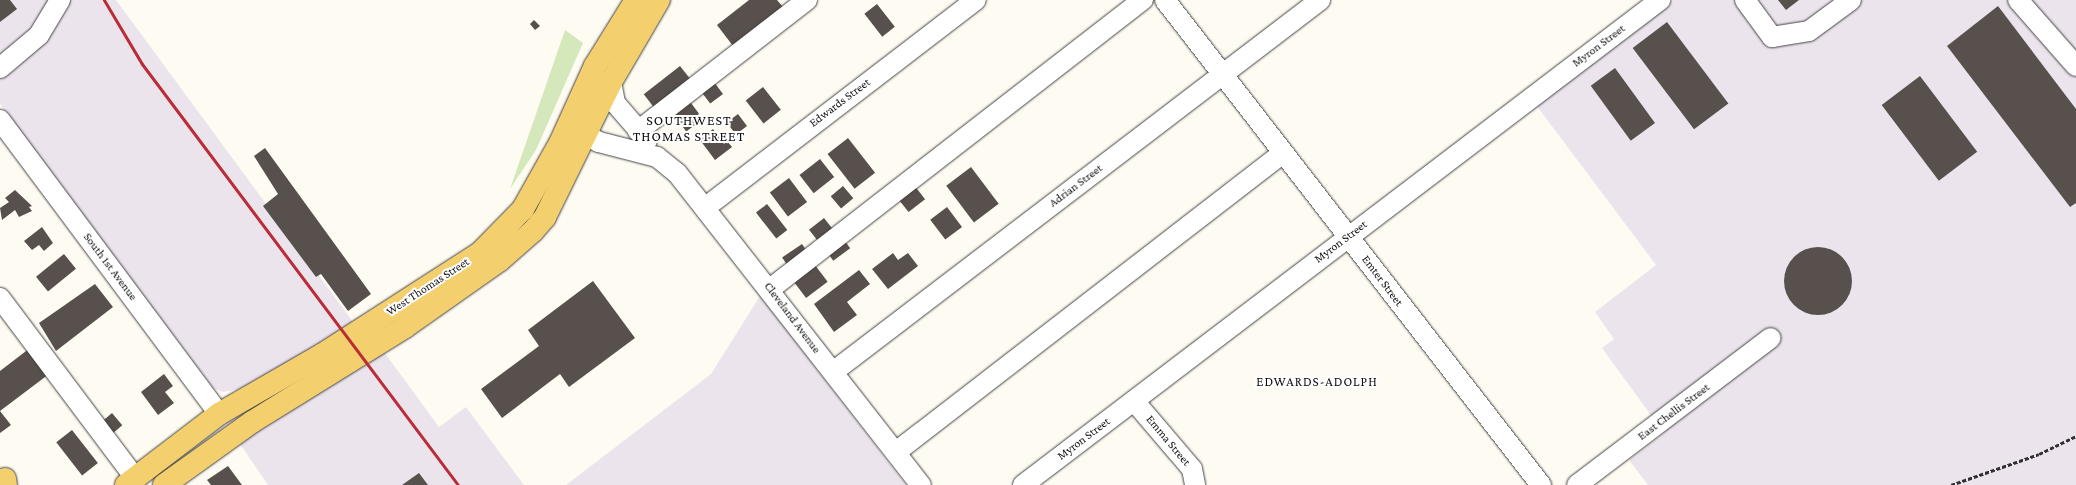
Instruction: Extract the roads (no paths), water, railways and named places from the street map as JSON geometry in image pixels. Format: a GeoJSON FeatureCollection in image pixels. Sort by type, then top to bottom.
{"type":"FeatureCollection","features":[{"type":"Feature","properties":{"kind":"main road","name":"West Thomas Street"},"geometry":{"type":"LineString","coordinates":[[164,485],[252,422],[363,356],[499,260],[544,217],[576,130],[593,69],[636,0]]}},
{"type":"Feature","properties":{"kind":"main road","name":"West Thomas Street"},"geometry":{"type":"LineString","coordinates":[[131,481],[219,414],[323,354],[481,252],[523,209],[576,130],[611,82],[659,0]]}},
{"type":"Feature","properties":{"kind":"main road"},"geometry":{"type":"LineString","coordinates":[[164,485],[223,433],[219,414]]}},
{"type":"Feature","properties":{"kind":"street"},"geometry":{"type":"LineString","coordinates":[[0,68],[39,35],[60,0]]}},
{"type":"Feature","properties":{"kind":"street"},"geometry":{"type":"LineString","coordinates":[[638,130],[807,0]]}},
{"type":"Feature","properties":{"kind":"street","name":"Edwards Street"},"geometry":{"type":"LineString","coordinates":[[706,207],[976,0]]}},
{"type":"Feature","properties":{"kind":"street"},"geometry":{"type":"LineString","coordinates":[[770,288],[1144,0]]}},
{"type":"Feature","properties":{"kind":"street","name":"Emter Street"},"geometry":{"type":"LineString","coordinates":[[1165,0],[1541,485]]}},
{"type":"Feature","properties":{"kind":"street","name":"Adrian Street"},"geometry":{"type":"LineString","coordinates":[[833,372],[1320,0]]}},
{"type":"Feature","properties":{"kind":"street","name":"Myron Street"},"geometry":{"type":"LineString","coordinates":[[1023,485],[1660,0]]}},
{"type":"Feature","properties":{"kind":"street"},"geometry":{"type":"LineString","coordinates":[[1745,0],[1772,37],[1809,31],[1850,0]]}},
{"type":"Feature","properties":{"kind":"street"},"geometry":{"type":"LineString","coordinates":[[2018,0],[2076,66]]}},
{"type":"Feature","properties":{"kind":"street","name":"Cleveland Avenue"},"geometry":{"type":"LineString","coordinates":[[611,82],[615,104],[638,130],[657,157],[677,173],[706,207],[921,485]]}},
{"type":"Feature","properties":{"kind":"street","name":"South 1st Avenue"},"geometry":{"type":"LineString","coordinates":[[0,120],[219,414]]}},
{"type":"Feature","properties":{"kind":"street","name":"Cleveland Avenue"},"geometry":{"type":"LineString","coordinates":[[576,130],[599,142],[657,157]]}},
{"type":"Feature","properties":{"kind":"street"},"geometry":{"type":"LineString","coordinates":[[896,452],[1283,153]]}},
{"type":"Feature","properties":{"kind":"street"},"geometry":{"type":"LineString","coordinates":[[0,298],[131,481]]}},
{"type":"Feature","properties":{"kind":"street","name":"East Chellis Street"},"geometry":{"type":"LineString","coordinates":[[1577,485],[1771,338]]}},
{"type":"Feature","properties":{"kind":"street","name":"Emma Street"},"geometry":{"type":"LineString","coordinates":[[1134,401],[1192,469],[1195,485]]}},
{"type":"Feature","properties":{"kind":"railway"},"geometry":{"type":"LineString","coordinates":[[104,0],[142,64],[458,485]]}},
{"type":"Feature","properties":{"kind":"district","name":"SOUTHWEST THOMAS STREET"},"geometry":{"type":"Point","coordinates":[689,128]}},
{"type":"Feature","properties":{"kind":"district","name":"EDWARDS-ADOLPH"},"geometry":{"type":"Point","coordinates":[1317,382]}}]}
